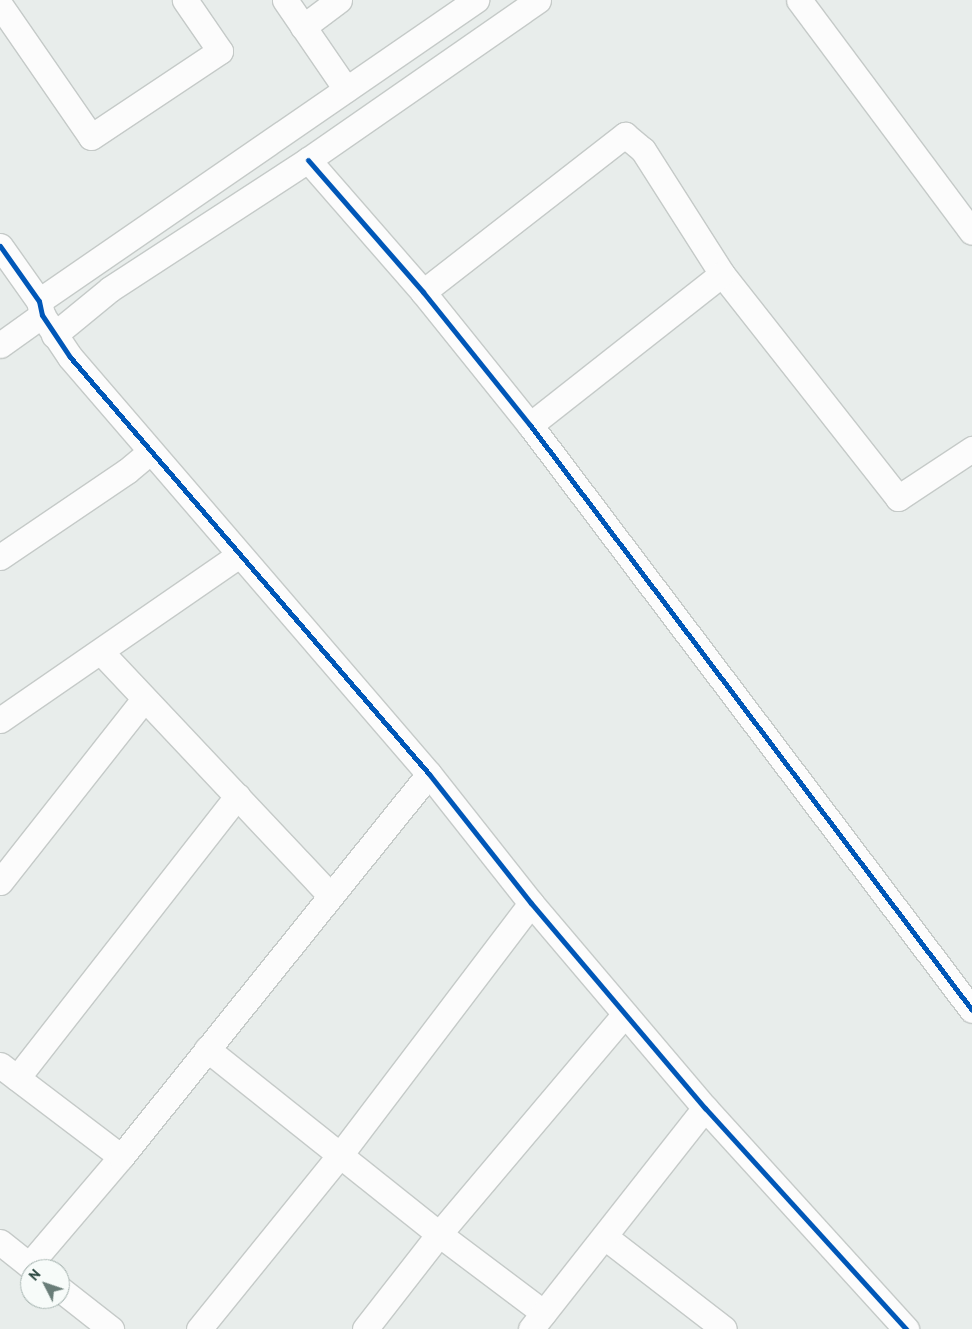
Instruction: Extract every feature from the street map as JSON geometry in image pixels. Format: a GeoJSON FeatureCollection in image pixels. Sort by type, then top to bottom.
{"type":"FeatureCollection","features":[{"type":"Feature","properties":{"kind":"street"},"geometry":{"type":"LineString","coordinates":[[0,5],[91,137],[220,51],[185,0]]}},
{"type":"Feature","properties":{"kind":"street"},"geometry":{"type":"LineString","coordinates":[[285,0],[346,89]]}},
{"type":"Feature","properties":{"kind":"street"},"geometry":{"type":"LineString","coordinates":[[303,27],[339,0]]}},
{"type":"Feature","properties":{"kind":"street"},"geometry":{"type":"LineString","coordinates":[[0,345],[45,317],[346,89],[476,0]]}},
{"type":"Feature","properties":{"kind":"street"},"geometry":{"type":"LineString","coordinates":[[45,317],[110,289],[308,160],[538,0]]}},
{"type":"Feature","properties":{"kind":"street"},"geometry":{"type":"LineString","coordinates":[[798,0],[972,232]]}},
{"type":"Feature","properties":{"kind":"street"},"geometry":{"type":"LineString","coordinates":[[423,292],[625,135],[643,150],[722,274],[898,498],[972,449]]}},
{"type":"Feature","properties":{"kind":"street"},"geometry":{"type":"LineString","coordinates":[[308,160],[423,292],[530,425],[972,1010]]}},
{"type":"Feature","properties":{"kind":"street"},"geometry":{"type":"LineString","coordinates":[[0,246],[45,317],[150,452],[238,556],[429,774],[531,903],[705,1108],[906,1329]]}},
{"type":"Feature","properties":{"kind":"street"},"geometry":{"type":"LineString","coordinates":[[530,425],[722,274]]}},
{"type":"Feature","properties":{"kind":"street"},"geometry":{"type":"LineString","coordinates":[[0,557],[127,472],[150,452]]}},
{"type":"Feature","properties":{"kind":"street"},"geometry":{"type":"LineString","coordinates":[[0,720],[238,556]]}},
{"type":"Feature","properties":{"kind":"street"},"geometry":{"type":"LineString","coordinates":[[101,652],[331,896]]}},
{"type":"Feature","properties":{"kind":"street"},"geometry":{"type":"LineString","coordinates":[[0,882],[144,699]]}},
{"type":"Feature","properties":{"kind":"street"},"geometry":{"type":"LineString","coordinates":[[38,1259],[429,774]]}},
{"type":"Feature","properties":{"kind":"street"},"geometry":{"type":"LineString","coordinates":[[121,1157],[8,1072],[237,796]]}},
{"type":"Feature","properties":{"kind":"street"},"geometry":{"type":"LineString","coordinates":[[199,1329],[340,1154],[531,903]]}},
{"type":"Feature","properties":{"kind":"street"},"geometry":{"type":"LineString","coordinates":[[365,1329],[439,1234],[625,1014]]}},
{"type":"Feature","properties":{"kind":"street"},"geometry":{"type":"LineString","coordinates":[[207,1049],[439,1234],[538,1321],[705,1108]]}},
{"type":"Feature","properties":{"kind":"street"},"geometry":{"type":"LineString","coordinates":[[605,1237],[724,1329]]}},
{"type":"Feature","properties":{"kind":"street"},"geometry":{"type":"LineString","coordinates":[[0,1242],[21,1259]]}},
{"type":"Feature","properties":{"kind":"street"},"geometry":{"type":"LineString","coordinates":[[70,1297],[110,1329]]}},
{"type":"Feature","properties":{"kind":"cycle path"},"geometry":{"type":"LineString","coordinates":[[308,160],[423,292],[530,425],[972,1010]]}},
{"type":"Feature","properties":{"kind":"cycle path"},"geometry":{"type":"LineString","coordinates":[[0,246],[39,301],[42,315],[70,357],[429,774],[531,903],[705,1108],[906,1329]]}}]}
